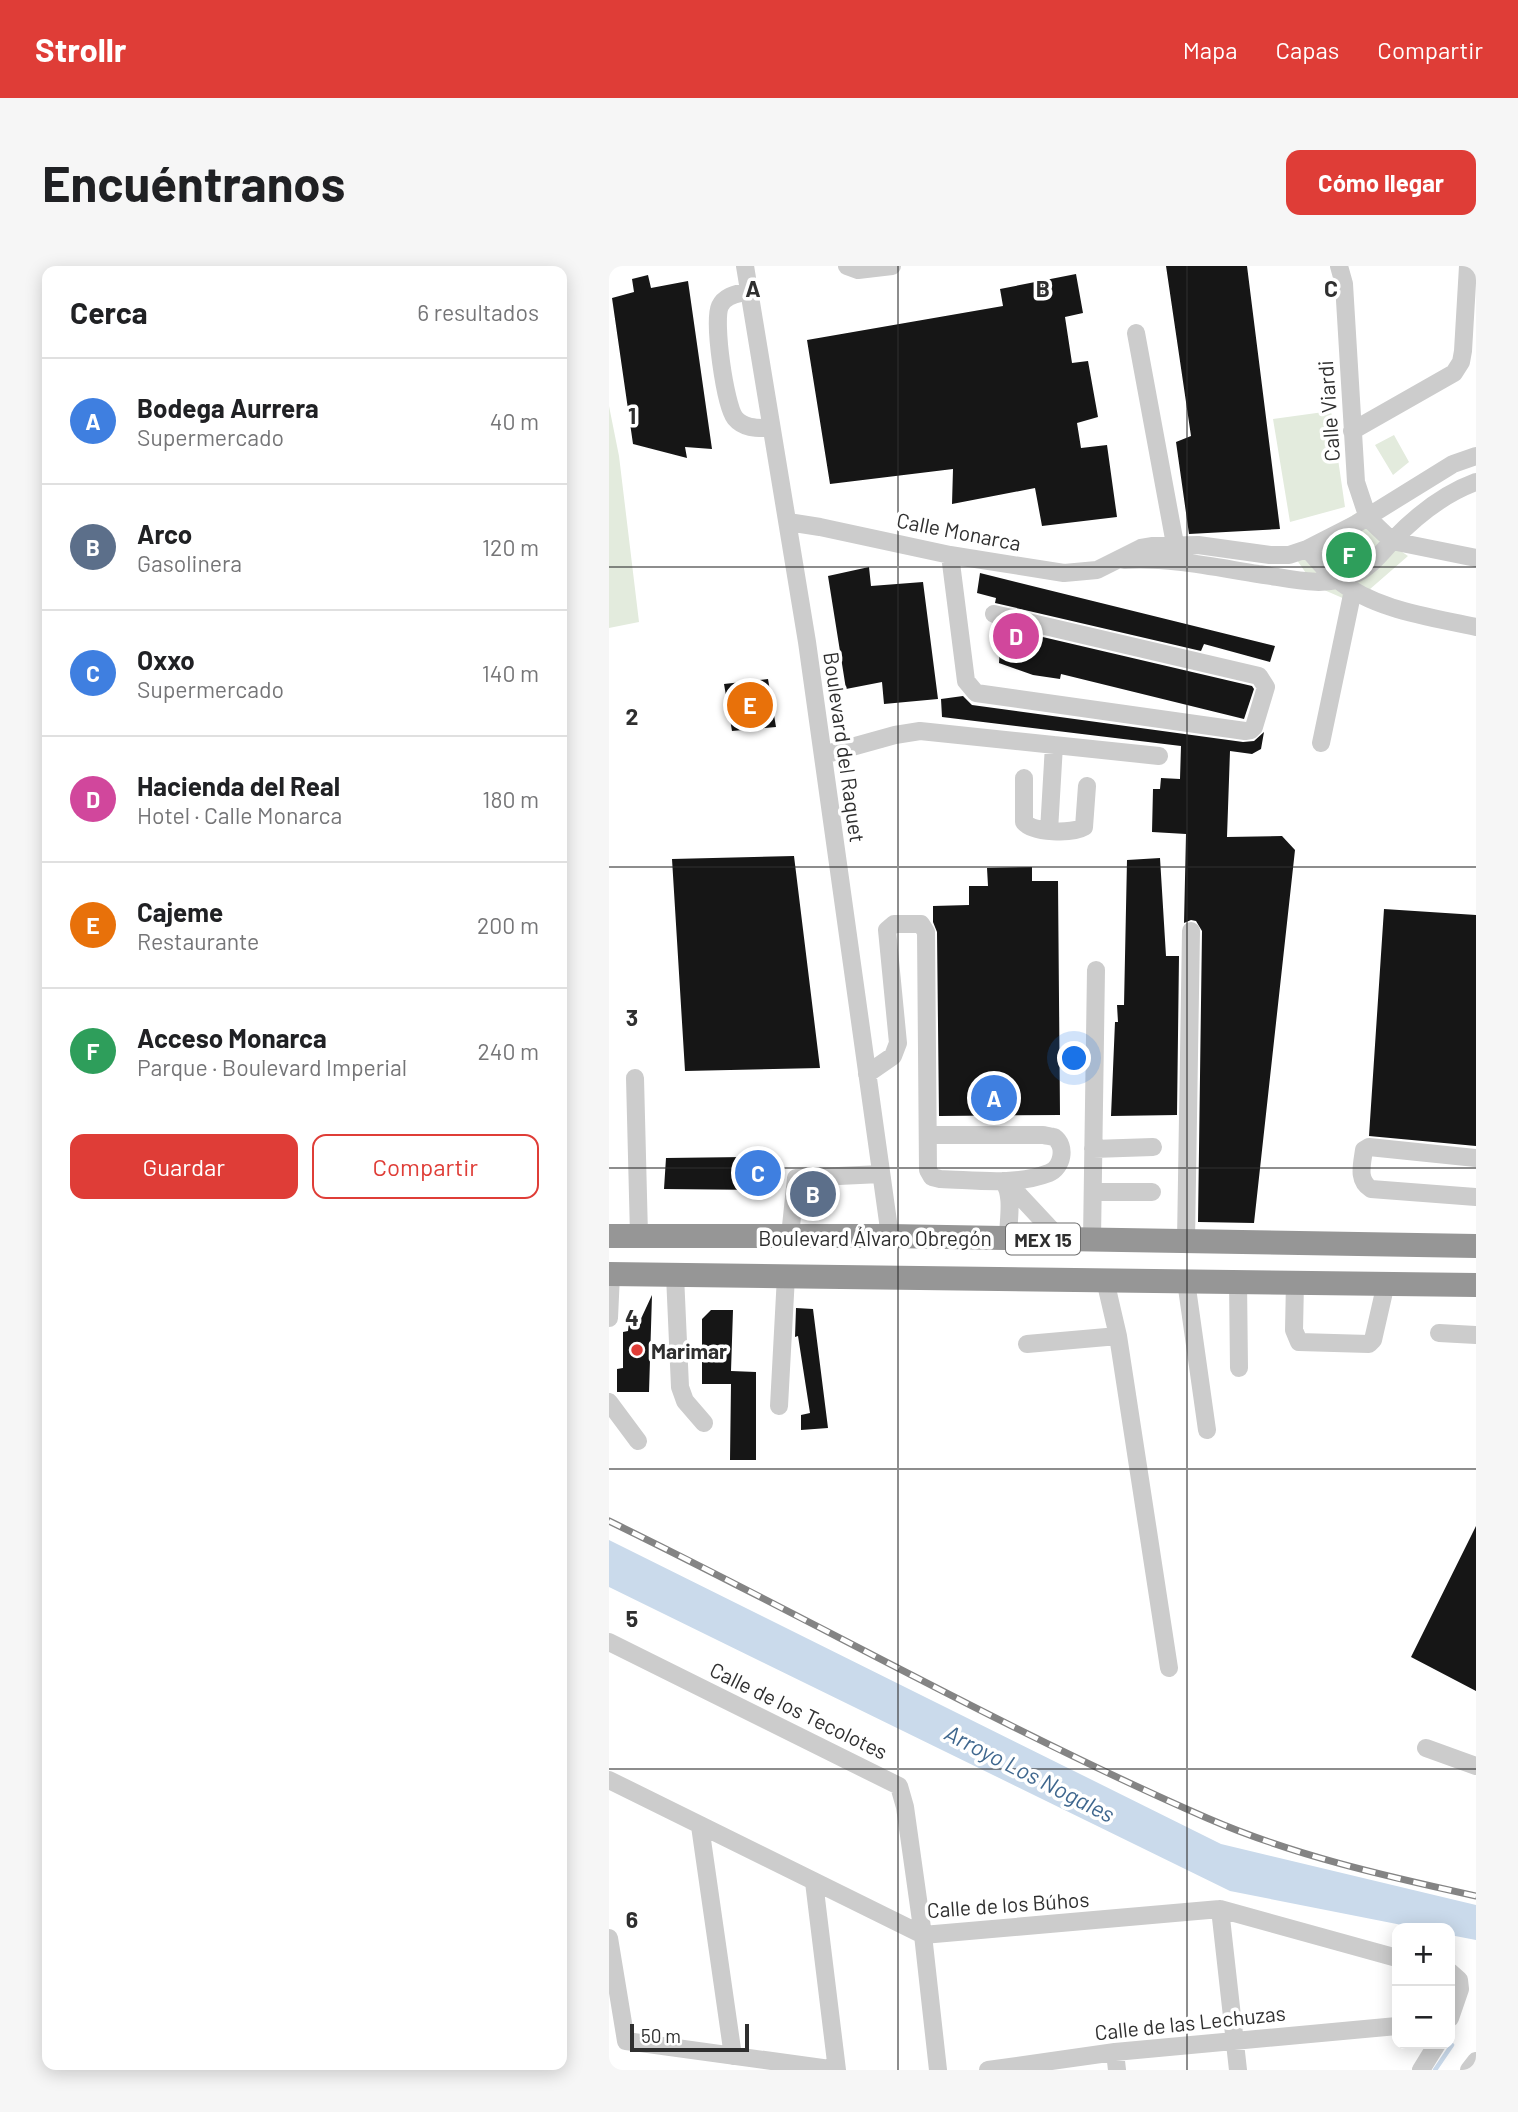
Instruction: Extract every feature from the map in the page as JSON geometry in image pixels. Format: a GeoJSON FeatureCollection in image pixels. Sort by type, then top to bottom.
{"type":"FeatureCollection","features":[{"type":"Feature","properties":{"kind":"highway","name":"Boulevard Álvaro Obregón"},"geometry":{"type":"LineString","coordinates":[[609,1236],[890,1236],[1476,1246]]}},
{"type":"Feature","properties":{"kind":"highway","name":"Boulevard Álvaro Obregón"},"geometry":{"type":"LineString","coordinates":[[610,1274],[1476,1285]]}},
{"type":"Feature","properties":{"kind":"street","name":"Boulevard del Raquet"},"geometry":{"type":"LineString","coordinates":[[745,266],[788,522],[823,755],[890,1236]]}},
{"type":"Feature","properties":{"kind":"street"},"geometry":{"type":"LineString","coordinates":[[847,266],[858,270],[892,266]]}},
{"type":"Feature","properties":{"kind":"street","name":"Calle Viardi"},"geometry":{"type":"LineString","coordinates":[[1339,266],[1344,284],[1356,482],[1368,518],[1392,541]]}},
{"type":"Feature","properties":{"kind":"street"},"geometry":{"type":"LineString","coordinates":[[1352,431],[1454,373],[1461,362],[1463,351],[1468,266]]}},
{"type":"Feature","properties":{"kind":"street"},"geometry":{"type":"LineString","coordinates":[[748,291],[730,296],[719,307],[725,388],[735,418],[744,426],[771,428]]}},
{"type":"Feature","properties":{"kind":"street"},"geometry":{"type":"LineString","coordinates":[[1136,333],[1175,544]]}},
{"type":"Feature","properties":{"kind":"street"},"geometry":{"type":"LineString","coordinates":[[1121,560],[1142,548],[1175,544],[1289,555],[1307,549],[1368,518],[1453,464],[1476,456]]}},
{"type":"Feature","properties":{"kind":"street"},"geometry":{"type":"LineString","coordinates":[[1321,743],[1346,585],[1436,501],[1476,482]]}},
{"type":"Feature","properties":{"kind":"street","name":"Calle Monarca"},"geometry":{"type":"LineString","coordinates":[[788,522],[950,555],[1064,573],[1097,570],[1121,560]]}},
{"type":"Feature","properties":{"kind":"street"},"geometry":{"type":"LineString","coordinates":[[1392,541],[1476,558]]}},
{"type":"Feature","properties":{"kind":"street"},"geometry":{"type":"LineString","coordinates":[[1307,549],[1346,585],[1391,606],[1476,627]]}},
{"type":"Feature","properties":{"kind":"street"},"geometry":{"type":"LineString","coordinates":[[950,555],[966,681],[968,687],[976,693],[1245,731],[1254,727],[1266,687],[1259,676],[994,614]]}},
{"type":"Feature","properties":{"kind":"street"},"geometry":{"type":"LineString","coordinates":[[1121,560],[1165,560],[1346,585]]}},
{"type":"Feature","properties":{"kind":"street"},"geometry":{"type":"LineString","coordinates":[[823,755],[895,735],[920,731],[1159,756]]}},
{"type":"Feature","properties":{"kind":"street"},"geometry":{"type":"LineString","coordinates":[[1049,831],[1054,745]]}},
{"type":"Feature","properties":{"kind":"street"},"geometry":{"type":"LineString","coordinates":[[1024,778],[1024,822],[1028,827],[1049,831],[1078,830],[1084,827],[1087,786]]}},
{"type":"Feature","properties":{"kind":"street"},"geometry":{"type":"LineString","coordinates":[[867,1074],[893,1056],[898,1043],[887,930],[894,924],[921,924],[926,932],[928,1170],[932,1177],[1009,1181],[1046,1174],[1059,1165],[1060,1144],[1054,1137],[928,1135]]}},
{"type":"Feature","properties":{"kind":"street"},"geometry":{"type":"LineString","coordinates":[[1186,1241],[1191,931]]}},
{"type":"Feature","properties":{"kind":"street"},"geometry":{"type":"LineString","coordinates":[[1092,1240],[1096,970]]}},
{"type":"Feature","properties":{"kind":"street"},"geometry":{"type":"LineString","coordinates":[[635,1078],[639,1235]]}},
{"type":"Feature","properties":{"kind":"street"},"geometry":{"type":"LineString","coordinates":[[1093,1149],[1153,1147]]}},
{"type":"Feature","properties":{"kind":"street"},"geometry":{"type":"LineString","coordinates":[[1476,1157],[1369,1147],[1364,1150],[1361,1178],[1371,1189],[1476,1197]]}},
{"type":"Feature","properties":{"kind":"street"},"geometry":{"type":"LineString","coordinates":[[790,1236],[796,1178],[881,1174]]}},
{"type":"Feature","properties":{"kind":"street"},"geometry":{"type":"LineString","coordinates":[[1008,1238],[1009,1199],[1006,1185],[1009,1181]]}},
{"type":"Feature","properties":{"kind":"street"},"geometry":{"type":"LineString","coordinates":[[1009,1181],[1060,1239]]}},
{"type":"Feature","properties":{"kind":"street"},"geometry":{"type":"LineString","coordinates":[[1093,1192],[1152,1192]]}},
{"type":"Feature","properties":{"kind":"street"},"geometry":{"type":"LineString","coordinates":[[609,1318],[610,1274]]}},
{"type":"Feature","properties":{"kind":"street"},"geometry":{"type":"LineString","coordinates":[[675,1275],[680,1387],[685,1401],[704,1423]]}},
{"type":"Feature","properties":{"kind":"street"},"geometry":{"type":"LineString","coordinates":[[779,1406],[786,1276]]}},
{"type":"Feature","properties":{"kind":"street"},"geometry":{"type":"LineString","coordinates":[[1105,1280],[1118,1336],[1169,1668]]}},
{"type":"Feature","properties":{"kind":"street"},"geometry":{"type":"LineString","coordinates":[[1186,1281],[1207,1430]]}},
{"type":"Feature","properties":{"kind":"street"},"geometry":{"type":"LineString","coordinates":[[1238,1282],[1239,1368]]}},
{"type":"Feature","properties":{"kind":"street"},"geometry":{"type":"LineString","coordinates":[[1295,1282],[1294,1330],[1299,1342],[1359,1346],[1369,1345],[1373,1340],[1386,1283]]}},
{"type":"Feature","properties":{"kind":"street"},"geometry":{"type":"LineString","coordinates":[[1439,1333],[1476,1335]]}},
{"type":"Feature","properties":{"kind":"street"},"geometry":{"type":"LineString","coordinates":[[1027,1344],[1118,1336]]}},
{"type":"Feature","properties":{"kind":"street"},"geometry":{"type":"LineString","coordinates":[[609,1402],[638,1441]]}},
{"type":"Feature","properties":{"kind":"street","name":"Calle de los Tecolotes"},"geometry":{"type":"LineString","coordinates":[[609,1642],[899,1786],[905,1807],[923,1936],[938,2070]]}},
{"type":"Feature","properties":{"kind":"street"},"geometry":{"type":"LineString","coordinates":[[1426,1748],[1476,1766]]}},
{"type":"Feature","properties":{"kind":"street","name":"Calle de los Búhos"},"geometry":{"type":"LineString","coordinates":[[609,1780],[923,1936],[1220,1909],[1392,1957]]}},
{"type":"Feature","properties":{"kind":"street"},"geometry":{"type":"LineString","coordinates":[[700,1826],[733,2056]]}},
{"type":"Feature","properties":{"kind":"street"},"geometry":{"type":"LineString","coordinates":[[609,1938],[626,2041],[837,2070],[814,1882]]}},
{"type":"Feature","properties":{"kind":"street"},"geometry":{"type":"LineString","coordinates":[[1220,1909],[1238,2070]]}},
{"type":"Feature","properties":{"kind":"street"},"geometry":{"type":"LineString","coordinates":[[1455,1978],[1460,1989],[1455,2004]]}},
{"type":"Feature","properties":{"kind":"street","name":"Calle de las Lechuzas"},"geometry":{"type":"LineString","coordinates":[[988,2070],[1116,2061],[1235,2039],[1392,2025]]}},
{"type":"Feature","properties":{"kind":"street"},"geometry":{"type":"LineString","coordinates":[[1421,2070],[1434,2049]]}},
{"type":"Feature","properties":{"kind":"street"},"geometry":{"type":"LineString","coordinates":[[1469,2070],[1476,2061]]}},
{"type":"Feature","properties":{"kind":"shaded area"},"geometry":{"type":"Polygon","coordinates":[[[609,406],[619,456],[639,622],[609,628],[609,406]]]}},
{"type":"Feature","properties":{"kind":"shaded area"},"geometry":{"type":"Polygon","coordinates":[[[1331,411],[1345,507],[1290,522],[1273,419],[1331,411]]]}},
{"type":"Feature","properties":{"kind":"shaded area"},"geometry":{"type":"Polygon","coordinates":[[[1394,435],[1409,462],[1393,475],[1375,445],[1394,435]]]}},
{"type":"Feature","properties":{"kind":"shaded area"},"geometry":{"type":"Polygon","coordinates":[[[1366,507],[1392,545],[1408,556],[1354,603],[1315,586],[1292,553],[1366,507]]]}},
{"type":"Feature","properties":{"kind":"water","name":"Arroyo Los Nogales"},"geometry":{"type":"Polygon","coordinates":[[[609,1540],[1221,1844],[1476,1905],[1476,1940],[1455,1936],[1455,1923],[1392,1923],[1230,1891],[609,1587],[609,1540]]]}},
{"type":"Feature","properties":{"kind":"building"},"geometry":{"type":"Polygon","coordinates":[[[1166,266],[1247,266],[1280,529],[1189,534],[1176,442],[1191,436],[1166,266]]]}},
{"type":"Feature","properties":{"kind":"building"},"geometry":{"type":"Polygon","coordinates":[[[1076,274],[1083,313],[1065,317],[1072,363],[1088,361],[1098,417],[1077,423],[1081,448],[1107,445],[1117,517],[1042,526],[1035,488],[952,504],[953,469],[830,484],[807,340],[1003,306],[1000,289],[1076,274]]]}},
{"type":"Feature","properties":{"kind":"building"},"geometry":{"type":"Polygon","coordinates":[[[648,275],[651,288],[688,281],[712,449],[685,447],[687,458],[633,444],[612,298],[634,292],[632,279],[648,275]]]}},
{"type":"Feature","properties":{"kind":"building"},"geometry":{"type":"Polygon","coordinates":[[[869,567],[871,586],[923,582],[938,699],[884,704],[882,682],[846,689],[828,576],[869,567]]]}},
{"type":"Feature","properties":{"kind":"building"},"geometry":{"type":"Polygon","coordinates":[[[980,573],[1275,646],[1270,662],[1204,644],[1201,651],[995,603],[996,598],[977,593],[980,573]]]}},
{"type":"Feature","properties":{"kind":"building"},"geometry":{"type":"Polygon","coordinates":[[[992,625],[1252,686],[1254,689],[1244,719],[1061,674],[1060,679],[1033,675],[999,663],[1000,646],[993,642],[992,625]]]}},
{"type":"Feature","properties":{"kind":"building"},"geometry":{"type":"Polygon","coordinates":[[[768,679],[776,727],[732,731],[724,684],[768,679]]]}},
{"type":"Feature","properties":{"kind":"building"},"geometry":{"type":"Polygon","coordinates":[[[963,696],[972,705],[1243,742],[1254,741],[1264,732],[1261,749],[1252,754],[1230,751],[1227,837],[1282,836],[1295,850],[1254,1223],[1198,1222],[1202,931],[1196,921],[1184,923],[1186,834],[1152,832],[1153,789],[1160,789],[1161,778],[1180,779],[1181,746],[942,717],[941,699],[963,696]]]}},
{"type":"Feature","properties":{"kind":"building"},"geometry":{"type":"Polygon","coordinates":[[[794,856],[820,1068],[685,1071],[672,859],[794,856]]]}},
{"type":"Feature","properties":{"kind":"building"},"geometry":{"type":"Polygon","coordinates":[[[1160,858],[1166,956],[1179,956],[1177,1115],[1111,1116],[1115,1022],[1118,1022],[1117,1005],[1124,1005],[1127,860],[1160,858]]]}},
{"type":"Feature","properties":{"kind":"building"},"geometry":{"type":"Polygon","coordinates":[[[1032,867],[1032,881],[1058,881],[1060,1115],[939,1116],[937,932],[933,922],[933,906],[969,905],[969,886],[988,886],[987,868],[1032,867]]]}},
{"type":"Feature","properties":{"kind":"building"},"geometry":{"type":"Polygon","coordinates":[[[1384,909],[1476,915],[1476,1146],[1369,1136],[1384,909]]]}},
{"type":"Feature","properties":{"kind":"building"},"geometry":{"type":"Polygon","coordinates":[[[745,1154],[770,1154],[770,1190],[664,1189],[666,1158],[745,1157],[745,1154]]]}},
{"type":"Feature","properties":{"kind":"building","name":"Marimar"},"geometry":{"type":"Polygon","coordinates":[[[652,1295],[649,1392],[617,1392],[617,1369],[623,1368],[623,1332],[628,1331],[629,1322],[639,1323],[652,1295]]]}},
{"type":"Feature","properties":{"kind":"building"},"geometry":{"type":"Polygon","coordinates":[[[796,1308],[813,1309],[828,1428],[801,1430],[801,1415],[810,1413],[798,1336],[795,1337],[796,1308]]]}},
{"type":"Feature","properties":{"kind":"building"},"geometry":{"type":"Polygon","coordinates":[[[711,1310],[733,1310],[731,1371],[756,1372],[756,1460],[730,1460],[731,1384],[702,1384],[702,1319],[711,1310]]]}},
{"type":"Feature","properties":{"kind":"building"},"geometry":{"type":"Polygon","coordinates":[[[1476,1526],[1476,1691],[1411,1657],[1476,1526]]]}},
{"type":"Feature","properties":{"kind":"waterway"},"geometry":{"type":"LineString","coordinates":[[1435,2070],[1449,2049]]}},
{"type":"Feature","properties":{"kind":"railway"},"geometry":{"type":"LineString","coordinates":[[609,1521],[1056,1748],[1207,1818],[1305,1854],[1476,1896]]}},
{"type":"Feature","properties":{"kind":"place","name":"Acceso Monarca"},"geometry":{"type":"Point","coordinates":[1349,555]}},
{"type":"Feature","properties":{"kind":"place","name":"Hacienda del Real"},"geometry":{"type":"Point","coordinates":[1016,636]}},
{"type":"Feature","properties":{"kind":"place","name":"Cajeme"},"geometry":{"type":"Point","coordinates":[750,705]}},
{"type":"Feature","properties":{"kind":"place","name":"Bodega Aurrera"},"geometry":{"type":"Point","coordinates":[994,1098]}},
{"type":"Feature","properties":{"kind":"place","name":"Oxxo"},"geometry":{"type":"Point","coordinates":[758,1173]}},
{"type":"Feature","properties":{"kind":"place","name":"Arco"},"geometry":{"type":"Point","coordinates":[813,1194]}},
{"type":"Feature","properties":{"kind":"place","name":"Marimar"},"geometry":{"type":"Point","coordinates":[637,1350]}}]}
